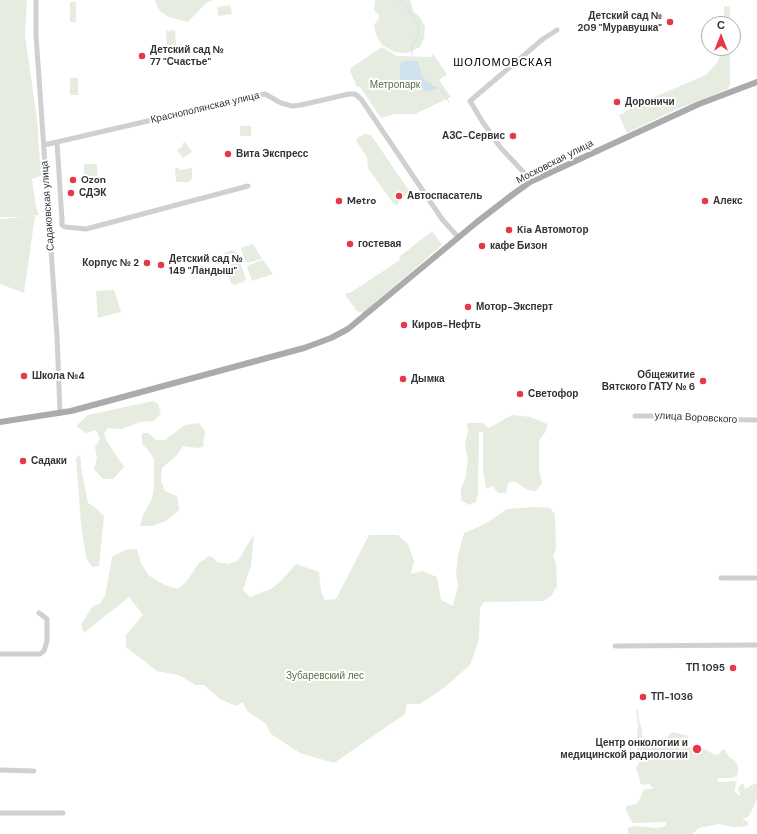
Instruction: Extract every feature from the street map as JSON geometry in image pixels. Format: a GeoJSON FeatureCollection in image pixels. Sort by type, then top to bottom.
{"type":"FeatureCollection","features":[{"type":"Feature","properties":{"kind":"main road","name":"Московская улица"},"geometry":{"type":"LineString","coordinates":[[0,422],[71,411],[304,348],[331,338],[348,329],[458,237],[530,182],[693,106],[757,82]]}},
{"type":"Feature","properties":{"kind":"street","name":"Садаковская улица"},"geometry":{"type":"LineString","coordinates":[[36,0],[36,35],[58,362],[60,413]]}},
{"type":"Feature","properties":{"kind":"street"},"geometry":{"type":"LineString","coordinates":[[530,182],[528,177],[500,147],[470,101],[543,39],[557,30]]}},
{"type":"Feature","properties":{"kind":"street","name":"Краснополянская улица"},"geometry":{"type":"LineString","coordinates":[[44,145],[265,94],[281,103],[292,106],[355,94],[361,99],[442,219],[458,237]]}},
{"type":"Feature","properties":{"kind":"street"},"geometry":{"type":"LineString","coordinates":[[58,142],[62,223],[65,227],[86,229],[248,186]]}},
{"type":"Feature","properties":{"kind":"street","name":"улица Воровского"},"geometry":{"type":"LineString","coordinates":[[635,416],[757,420]]}},
{"type":"Feature","properties":{"kind":"street"},"geometry":{"type":"LineString","coordinates":[[721,578],[757,578]]}},
{"type":"Feature","properties":{"kind":"street"},"geometry":{"type":"LineString","coordinates":[[0,654],[40,654],[44,651],[47,641],[47,620],[39,613]]}},
{"type":"Feature","properties":{"kind":"street"},"geometry":{"type":"LineString","coordinates":[[615,646],[757,645]]}},
{"type":"Feature","properties":{"kind":"street"},"geometry":{"type":"LineString","coordinates":[[0,770],[34,771]]}},
{"type":"Feature","properties":{"kind":"street"},"geometry":{"type":"LineString","coordinates":[[0,813],[63,813]]}},
{"type":"Feature","properties":{"kind":"green space"},"geometry":{"type":"Polygon","coordinates":[[[0,0],[27,0],[25,35],[37,120],[41,176],[32,179],[36,207],[39,215],[0,217],[0,0]]]}},
{"type":"Feature","properties":{"kind":"green space"},"geometry":{"type":"Polygon","coordinates":[[[155,0],[213,0],[206,3],[188,22],[169,17],[161,12],[155,0]]]}},
{"type":"Feature","properties":{"kind":"green space"},"geometry":{"type":"Polygon","coordinates":[[[375,0],[410,0],[413,11],[420,17],[425,27],[424,38],[420,47],[408,53],[394,52],[382,45],[376,35],[374,25],[379,18],[378,14],[374,10],[375,0]]]}},
{"type":"Feature","properties":{"kind":"green space"},"geometry":{"type":"Polygon","coordinates":[[[70,2],[76,2],[76,22],[70,22],[70,2]]]}},
{"type":"Feature","properties":{"kind":"green space"},"geometry":{"type":"Polygon","coordinates":[[[230,5],[232,14],[218,16],[217,7],[230,5]]]}},
{"type":"Feature","properties":{"kind":"green space"},"geometry":{"type":"Polygon","coordinates":[[[724,6],[730,7],[730,16],[724,16],[724,6]]]}},
{"type":"Feature","properties":{"kind":"green space"},"geometry":{"type":"Polygon","coordinates":[[[175,30],[176,45],[167,45],[166,31],[175,30]]]}},
{"type":"Feature","properties":{"kind":"green space","name":"Метропарк"},"geometry":{"type":"Polygon","coordinates":[[[382,47],[397,56],[430,57],[433,54],[447,74],[439,80],[451,97],[415,114],[395,114],[381,118],[360,87],[357,87],[350,71],[352,67],[382,47]]]}},
{"type":"Feature","properties":{"kind":"green space"},"geometry":{"type":"Polygon","coordinates":[[[720,56],[730,56],[730,84],[728,89],[677,109],[627,133],[619,115],[641,105],[640,103],[706,75],[717,63],[720,56]]]}},
{"type":"Feature","properties":{"kind":"green space"},"geometry":{"type":"Polygon","coordinates":[[[70,78],[78,78],[78,95],[70,95],[70,78]]]}},
{"type":"Feature","properties":{"kind":"green space"},"geometry":{"type":"Polygon","coordinates":[[[240,126],[251,126],[251,136],[240,136],[240,126]]]}},
{"type":"Feature","properties":{"kind":"green space"},"geometry":{"type":"Polygon","coordinates":[[[365,134],[371,135],[412,195],[410,196],[407,194],[399,200],[397,205],[392,202],[368,168],[367,157],[356,141],[357,138],[365,134]]]}},
{"type":"Feature","properties":{"kind":"green space"},"geometry":{"type":"Polygon","coordinates":[[[185,142],[192,152],[183,158],[177,150],[183,146],[182,144],[185,142]]]}},
{"type":"Feature","properties":{"kind":"green space"},"geometry":{"type":"Polygon","coordinates":[[[84,164],[97,164],[98,183],[84,183],[84,164]]]}},
{"type":"Feature","properties":{"kind":"green space"},"geometry":{"type":"Polygon","coordinates":[[[175,168],[179,168],[180,170],[192,168],[192,178],[189,182],[176,182],[175,168]]]}},
{"type":"Feature","properties":{"kind":"green space"},"geometry":{"type":"Polygon","coordinates":[[[35,216],[24,293],[0,284],[0,219],[35,216]]]}},
{"type":"Feature","properties":{"kind":"green space"},"geometry":{"type":"Polygon","coordinates":[[[432,231],[442,245],[363,313],[357,311],[345,295],[400,260],[399,257],[432,231]]]}},
{"type":"Feature","properties":{"kind":"green space"},"geometry":{"type":"Polygon","coordinates":[[[253,244],[262,259],[248,263],[245,261],[241,248],[253,244]]]}},
{"type":"Feature","properties":{"kind":"green space"},"geometry":{"type":"Polygon","coordinates":[[[232,250],[236,252],[246,279],[243,282],[234,285],[231,283],[222,258],[224,253],[232,250]]]}},
{"type":"Feature","properties":{"kind":"green space"},"geometry":{"type":"Polygon","coordinates":[[[263,260],[273,274],[252,281],[247,267],[263,260]]]}},
{"type":"Feature","properties":{"kind":"green space"},"geometry":{"type":"Polygon","coordinates":[[[114,290],[121,312],[98,318],[96,291],[114,290]]]}},
{"type":"Feature","properties":{"kind":"green space"},"geometry":{"type":"Polygon","coordinates":[[[153,401],[158,404],[161,414],[154,421],[141,422],[121,429],[108,428],[104,433],[106,440],[124,467],[113,479],[103,479],[94,469],[97,458],[95,447],[100,439],[96,430],[86,433],[76,426],[88,415],[153,401]]]}},
{"type":"Feature","properties":{"kind":"green space"},"geometry":{"type":"Polygon","coordinates":[[[512,415],[531,417],[547,424],[546,431],[539,441],[539,469],[542,483],[536,491],[528,490],[514,481],[508,483],[506,493],[498,493],[493,486],[486,489],[483,469],[483,432],[479,432],[478,492],[476,502],[469,505],[461,500],[461,489],[465,479],[468,461],[465,445],[468,431],[467,423],[482,423],[489,428],[512,415]]]}},
{"type":"Feature","properties":{"kind":"green space"},"geometry":{"type":"Polygon","coordinates":[[[199,423],[205,431],[203,447],[198,448],[183,446],[177,455],[162,468],[161,481],[165,491],[177,496],[179,510],[166,521],[152,526],[140,526],[143,515],[152,499],[154,487],[154,460],[150,452],[142,444],[142,433],[148,433],[156,440],[165,440],[185,425],[199,423]]]}},
{"type":"Feature","properties":{"kind":"green space"},"geometry":{"type":"Polygon","coordinates":[[[80,455],[88,503],[96,508],[104,517],[99,566],[92,567],[86,557],[81,524],[76,458],[80,455]]]}},
{"type":"Feature","properties":{"kind":"green space","name":"Зубаревский лес"},"geometry":{"type":"Polygon","coordinates":[[[534,507],[550,508],[555,514],[556,549],[553,556],[556,563],[557,586],[551,596],[544,601],[484,602],[480,608],[479,639],[470,665],[445,687],[420,704],[407,704],[405,714],[334,763],[300,753],[271,734],[266,724],[247,711],[243,702],[236,706],[220,699],[204,685],[196,685],[178,675],[157,671],[126,647],[126,635],[143,615],[129,597],[84,633],[81,624],[93,606],[100,604],[105,596],[112,557],[125,550],[137,549],[141,563],[148,575],[165,585],[178,589],[186,582],[199,563],[209,556],[214,558],[217,562],[228,564],[238,561],[254,534],[251,565],[243,590],[250,597],[271,589],[282,580],[296,564],[319,572],[321,592],[325,600],[336,599],[369,535],[398,535],[408,544],[414,561],[411,574],[422,571],[437,577],[441,600],[453,606],[458,586],[456,574],[458,555],[464,533],[485,524],[507,509],[534,507]]]}},
{"type":"Feature","properties":{"kind":"green space"},"geometry":{"type":"Polygon","coordinates":[[[638,709],[642,729],[642,742],[645,746],[667,737],[673,732],[688,736],[689,738],[677,744],[677,747],[680,749],[695,746],[701,747],[715,755],[719,754],[724,749],[730,758],[737,763],[737,776],[731,778],[718,778],[717,780],[720,782],[735,781],[737,783],[735,792],[741,796],[738,789],[741,784],[744,784],[745,789],[756,783],[757,784],[757,798],[754,806],[748,817],[742,819],[748,822],[748,826],[733,827],[719,824],[699,828],[692,834],[628,834],[628,828],[635,826],[656,828],[664,827],[666,825],[666,822],[633,823],[626,809],[627,806],[636,804],[645,789],[653,789],[650,784],[643,785],[640,783],[636,768],[640,762],[637,759],[638,726],[636,710],[638,709]]]}},
{"type":"Feature","properties":{"kind":"water"},"geometry":{"type":"Polygon","coordinates":[[[404,61],[418,61],[422,76],[426,81],[436,87],[436,89],[426,92],[414,84],[402,82],[400,76],[400,64],[404,61]]]}},
{"type":"Feature","properties":{"kind":"waterway"},"geometry":{"type":"LineString","coordinates":[[398,0],[404,4],[417,23],[419,31],[418,36],[412,45],[412,56]]}},
{"type":"Feature","properties":{"kind":"waterway"},"geometry":{"type":"LineString","coordinates":[[436,88],[440,88],[449,102]]}},
{"type":"Feature","properties":{"kind":"place","name":"Детский сад № 209 \"Муравушка\""},"geometry":{"type":"Point","coordinates":[670,22]}},
{"type":"Feature","properties":{"kind":"place","name":"Детский сад № 77 \"Счастье\""},"geometry":{"type":"Point","coordinates":[142,56]}},
{"type":"Feature","properties":{"kind":"place","name":"Дороничи"},"geometry":{"type":"Point","coordinates":[617,102]}},
{"type":"Feature","properties":{"kind":"place","name":"АЗС-Сервис"},"geometry":{"type":"Point","coordinates":[513,136]}},
{"type":"Feature","properties":{"kind":"place","name":"Вита Экспресс"},"geometry":{"type":"Point","coordinates":[228,154]}},
{"type":"Feature","properties":{"kind":"place","name":"Ozon"},"geometry":{"type":"Point","coordinates":[73,180]}},
{"type":"Feature","properties":{"kind":"place","name":"СДЭК"},"geometry":{"type":"Point","coordinates":[71,193]}},
{"type":"Feature","properties":{"kind":"place","name":"Автоспасатель"},"geometry":{"type":"Point","coordinates":[399,196]}},
{"type":"Feature","properties":{"kind":"place","name":"Metro"},"geometry":{"type":"Point","coordinates":[339,201]}},
{"type":"Feature","properties":{"kind":"place","name":"Алекс"},"geometry":{"type":"Point","coordinates":[705,201]}},
{"type":"Feature","properties":{"kind":"place","name":"Kia Автомотор"},"geometry":{"type":"Point","coordinates":[509,230]}},
{"type":"Feature","properties":{"kind":"place","name":"гостевая"},"geometry":{"type":"Point","coordinates":[350,244]}},
{"type":"Feature","properties":{"kind":"place","name":"кафе Бизон"},"geometry":{"type":"Point","coordinates":[482,246]}},
{"type":"Feature","properties":{"kind":"place","name":"Корпус № 2"},"geometry":{"type":"Point","coordinates":[147,263]}},
{"type":"Feature","properties":{"kind":"place","name":"Детский сад № 149 \"Ландыш\""},"geometry":{"type":"Point","coordinates":[161,265]}},
{"type":"Feature","properties":{"kind":"place","name":"Мотор-Эксперт"},"geometry":{"type":"Point","coordinates":[468,307]}},
{"type":"Feature","properties":{"kind":"place","name":"Киров-Нефть"},"geometry":{"type":"Point","coordinates":[404,325]}},
{"type":"Feature","properties":{"kind":"place","name":"Школа №4"},"geometry":{"type":"Point","coordinates":[24,376]}},
{"type":"Feature","properties":{"kind":"place","name":"Дымка"},"geometry":{"type":"Point","coordinates":[403,379]}},
{"type":"Feature","properties":{"kind":"place","name":"Общежитие Вятского ГАТУ № 6"},"geometry":{"type":"Point","coordinates":[703,381]}},
{"type":"Feature","properties":{"kind":"place","name":"Светофор"},"geometry":{"type":"Point","coordinates":[520,394]}},
{"type":"Feature","properties":{"kind":"place","name":"Садаки"},"geometry":{"type":"Point","coordinates":[23,461]}},
{"type":"Feature","properties":{"kind":"place","name":"ТП 1095"},"geometry":{"type":"Point","coordinates":[733,668]}},
{"type":"Feature","properties":{"kind":"place","name":"ТП-1036"},"geometry":{"type":"Point","coordinates":[643,697]}},
{"type":"Feature","properties":{"kind":"place","name":"Центр онкологии и медицинской радиологии"},"geometry":{"type":"Point","coordinates":[697,749]}},
{"type":"Feature","properties":{"kind":"district","name":"ШОЛОМОВСКАЯ"},"geometry":{"type":"Point","coordinates":[503,63]}}]}
